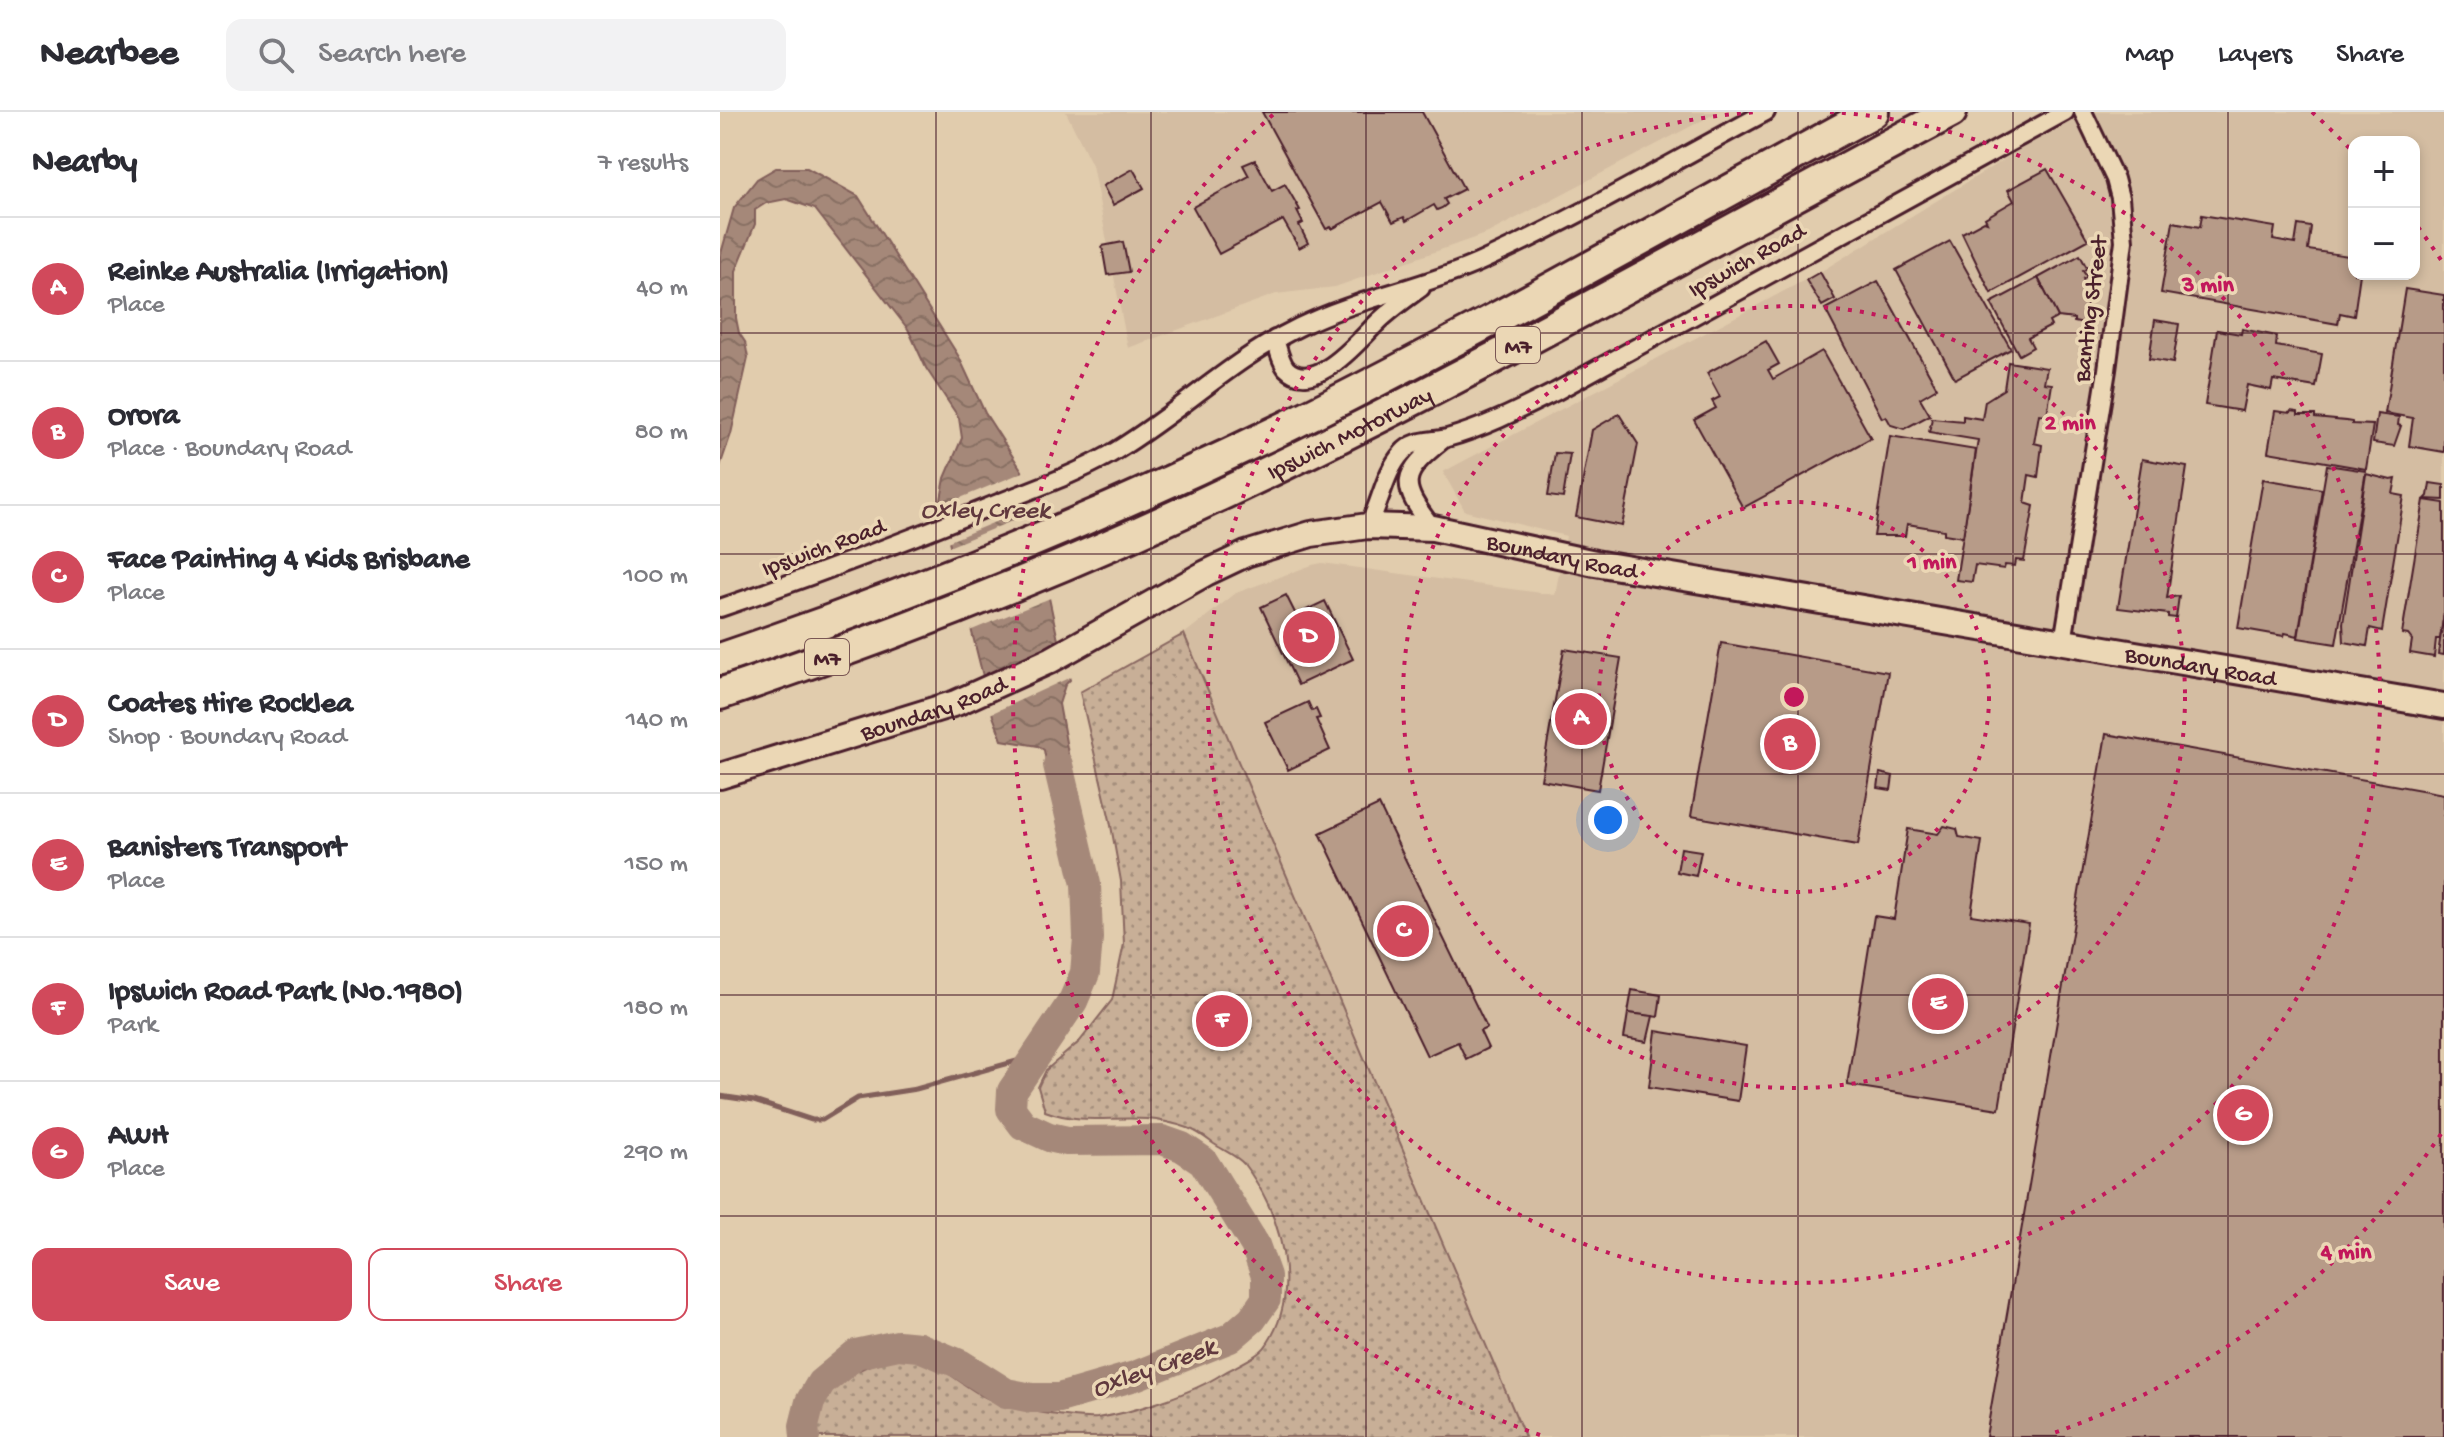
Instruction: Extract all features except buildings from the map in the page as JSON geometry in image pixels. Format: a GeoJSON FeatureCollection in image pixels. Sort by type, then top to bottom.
{"type":"FeatureCollection","features":[{"type":"Feature","properties":{"kind":"highway","name":"Ipswich Motorway"},"geometry":{"type":"LineString","coordinates":[[720,659],[927,584],[1176,479],[1388,374],[1873,112]]}},
{"type":"Feature","properties":{"kind":"highway","name":"Ipswich Motorway"},"geometry":{"type":"LineString","coordinates":[[720,694],[934,618],[1075,560],[1253,480],[1430,391],[1951,112]]}},
{"type":"Feature","properties":{"kind":"main road","name":"Boundary Road"},"geometry":{"type":"LineString","coordinates":[[720,776],[956,703],[1051,660],[1206,573],[1246,554],[1311,534],[1368,526],[1433,528],[1595,563],[2444,706]]}},
{"type":"Feature","properties":{"kind":"street","name":"Ipswich Road"},"geometry":{"type":"LineString","coordinates":[[720,608],[921,535],[1108,455],[1220,374],[1275,339],[1320,318],[1430,282],[1518,244],[1766,112]]}},
{"type":"Feature","properties":{"kind":"street","name":"Ipswich Road"},"geometry":{"type":"LineString","coordinates":[[1368,526],[1399,456],[1415,443],[1445,438],[1502,417],[1555,392],[2065,112]]}},
{"type":"Feature","properties":{"kind":"street","name":"Banting Street"},"geometry":{"type":"LineString","coordinates":[[2063,642],[2124,241],[2115,179],[2083,112]]}},
{"type":"Feature","properties":{"kind":"street","name":"Ipswich Road"},"geometry":{"type":"LineString","coordinates":[[1275,339],[1283,363],[1292,372],[1307,375],[1323,370],[1347,354],[1386,314],[1430,282]]}},
{"type":"Feature","properties":{"kind":"street","name":"Ipswich Road"},"geometry":{"type":"LineString","coordinates":[[1433,528],[1413,503],[1409,482],[1418,460],[1445,438]]}},
{"type":"Feature","properties":{"kind":"shaded area"},"geometry":{"type":"Polygon","coordinates":[[[1066,112],[1718,112],[1488,233],[1335,287],[1276,294],[1128,348],[1092,165],[1066,112]]]}},
{"type":"Feature","properties":{"kind":"shaded area"},"geometry":{"type":"Polygon","coordinates":[[[2082,112],[2444,112],[2444,1437],[1525,1437],[1184,634],[1236,593],[1322,563],[1555,595],[1566,536],[1465,511],[1443,472],[1820,272],[2082,112]]]}},
{"type":"Feature","properties":{"kind":"shaded area"},"geometry":{"type":"Polygon","coordinates":[[[1184,634],[1525,1437],[814,1437],[821,1408],[837,1385],[854,1373],[882,1361],[905,1358],[924,1361],[976,1392],[1019,1409],[1097,1418],[1162,1401],[1210,1381],[1258,1353],[1267,1344],[1278,1323],[1284,1300],[1283,1252],[1268,1205],[1241,1161],[1195,1131],[1173,1124],[1134,1118],[1072,1118],[1045,1111],[1038,1087],[1046,1070],[1080,1041],[1112,1000],[1124,944],[1121,881],[1080,692],[1184,634]]]}},
{"type":"Feature","properties":{"kind":"water","name":"Oxley Creek"},"geometry":{"type":"Polygon","coordinates":[[[776,168],[807,168],[858,196],[959,357],[985,413],[1022,471],[1058,640],[1070,680],[1065,685],[1059,704],[1077,803],[1055,810],[1044,750],[1038,746],[1002,740],[993,716],[940,505],[945,478],[962,438],[959,418],[926,368],[908,329],[815,209],[786,199],[766,203],[755,210],[755,224],[736,271],[736,318],[748,358],[731,434],[720,466],[720,257],[734,208],[757,179],[776,168]]]}},
{"type":"Feature","properties":{"kind":"pier"},"geometry":{"type":"Polygon","coordinates":[[[1026,471],[1033,506],[945,543],[936,508],[1026,471]]]}},
{"type":"Feature","properties":{"kind":"pier"},"geometry":{"type":"Polygon","coordinates":[[[1034,512],[1053,597],[967,632],[946,548],[1034,512]]]}},
{"type":"Feature","properties":{"kind":"pier"},"geometry":{"type":"Polygon","coordinates":[[[1062,640],[1073,676],[988,715],[979,678],[1062,640]]]}},
{"type":"Feature","properties":{"kind":"waterway","name":"Oxley Creek"},"geometry":{"type":"LineString","coordinates":[[805,1437],[804,1426],[810,1402],[821,1383],[856,1354],[898,1345],[919,1347],[960,1364],[1006,1393],[1032,1398],[1059,1398],[1135,1376],[1230,1338],[1252,1319],[1266,1299],[1266,1276],[1255,1245],[1203,1161],[1182,1147],[1162,1140],[1067,1141],[1049,1137],[1023,1125],[1011,1109],[1012,1091],[1073,1001],[1085,973],[1088,938],[1086,884],[1058,765]]}},
{"type":"Feature","properties":{"kind":"waterway"},"geometry":{"type":"LineString","coordinates":[[720,1096],[754,1101],[812,1120],[822,1120],[858,1098],[916,1089],[1035,1056]]}},
{"type":"Feature","properties":{"kind":"place","name":"Coates Hire Rocklea"},"geometry":{"type":"Point","coordinates":[1309,637]}},
{"type":"Feature","properties":{"kind":"place","name":"Reinke Australia (Irrigation)"},"geometry":{"type":"Point","coordinates":[1581,719]}},
{"type":"Feature","properties":{"kind":"place","name":"Orora"},"geometry":{"type":"Point","coordinates":[1790,744]}},
{"type":"Feature","properties":{"kind":"place","name":"Face Painting 4 Kids Brisbane"},"geometry":{"type":"Point","coordinates":[1403,931]}},
{"type":"Feature","properties":{"kind":"place","name":"Banisters Transport"},"geometry":{"type":"Point","coordinates":[1938,1004]}},
{"type":"Feature","properties":{"kind":"place","name":"Ipswich Road Park (No.1980)"},"geometry":{"type":"Point","coordinates":[1222,1021]}},
{"type":"Feature","properties":{"kind":"place","name":"AWH"},"geometry":{"type":"Point","coordinates":[2243,1115]}}]}
